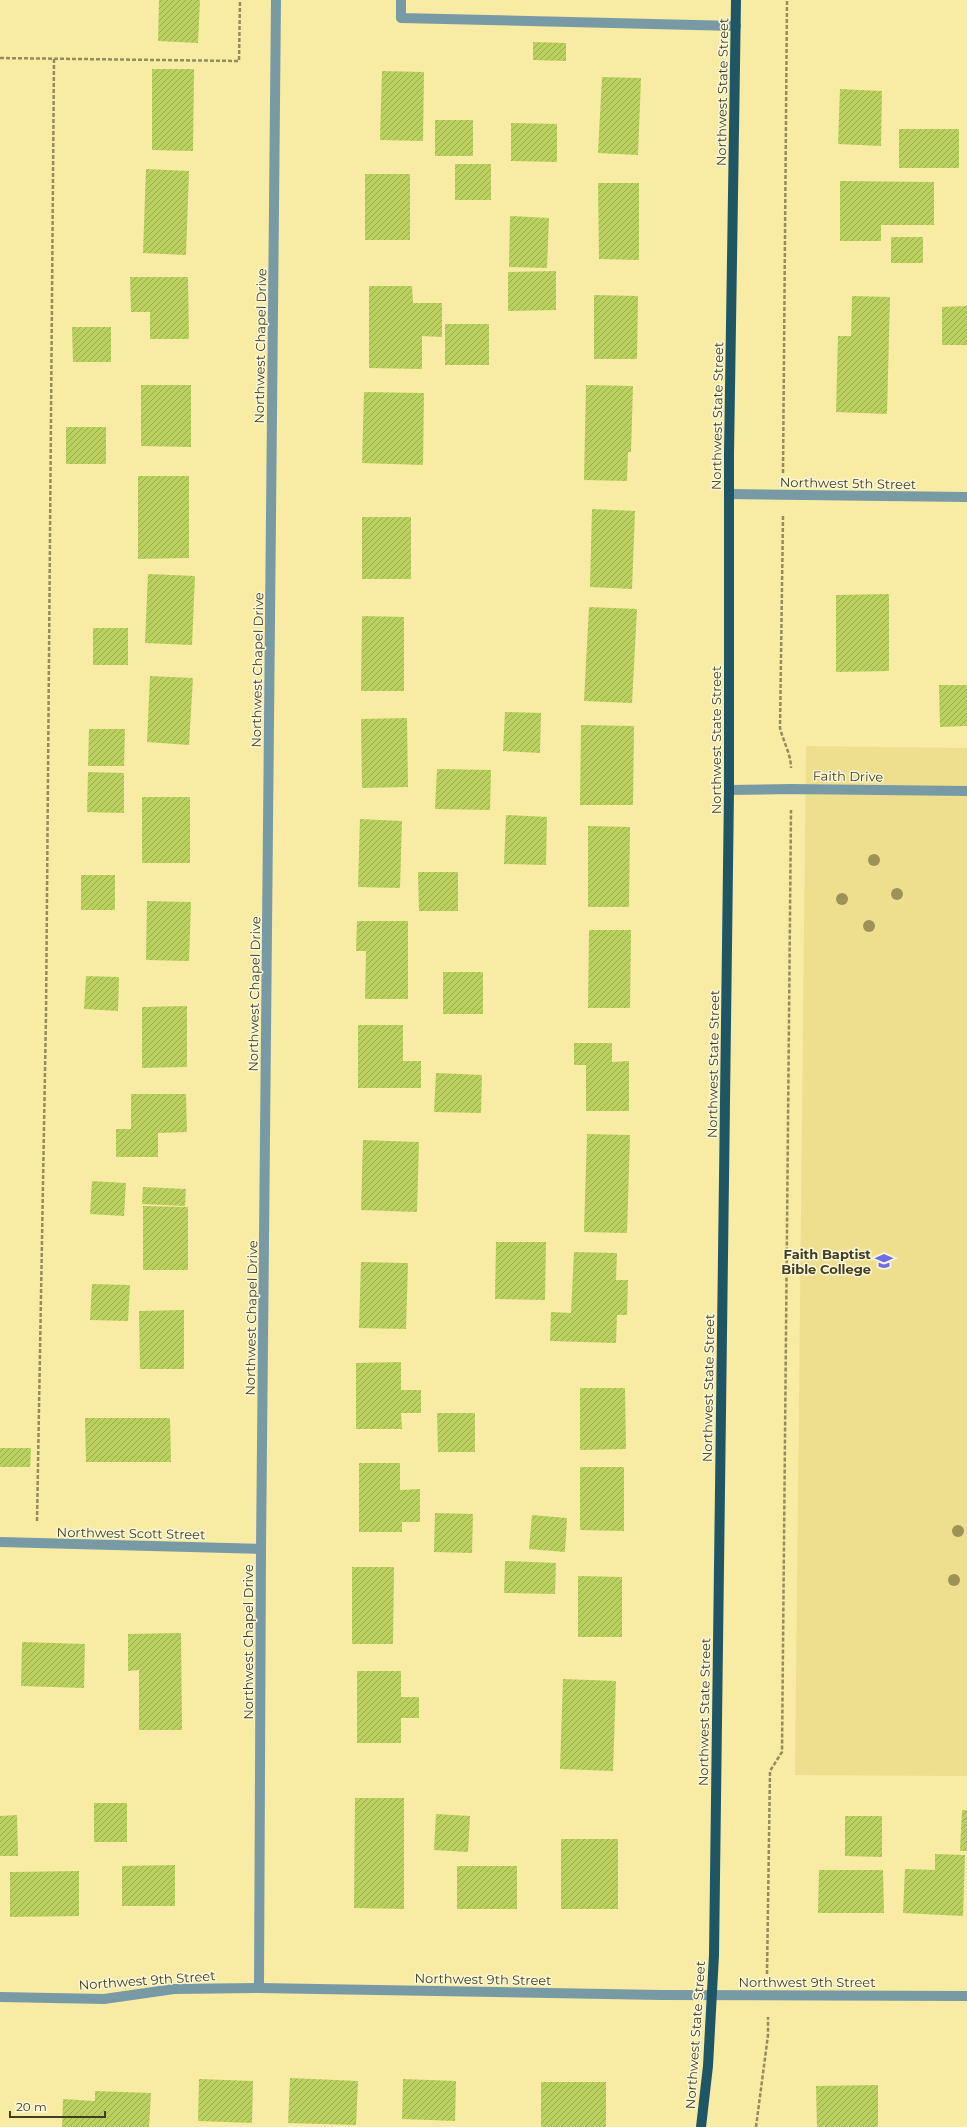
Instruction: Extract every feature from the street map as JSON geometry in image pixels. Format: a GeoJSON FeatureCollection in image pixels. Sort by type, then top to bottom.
{"type":"FeatureCollection","features":[{"type":"Feature","properties":{"kind":"main road","name":"Northwest State Street"},"geometry":{"type":"LineString","coordinates":[[701,2127],[708,2066],[712,1994],[729,790],[729,494],[736,0]]}},
{"type":"Feature","properties":{"kind":"street","name":"Northwest Chapel Drive"},"geometry":{"type":"LineString","coordinates":[[259,1988],[261,1549],[276,0]]}},
{"type":"Feature","properties":{"kind":"street"},"geometry":{"type":"LineString","coordinates":[[401,0],[401,18],[736,26]]}},
{"type":"Feature","properties":{"kind":"street","name":"Northwest 5th Street"},"geometry":{"type":"LineString","coordinates":[[729,494],[783,496],[967,497]]}},
{"type":"Feature","properties":{"kind":"street","name":"Faith Drive"},"geometry":{"type":"LineString","coordinates":[[729,790],[791,789],[967,791]]}},
{"type":"Feature","properties":{"kind":"street","name":"Northwest Scott Street"},"geometry":{"type":"LineString","coordinates":[[0,1542],[261,1549]]}},
{"type":"Feature","properties":{"kind":"street","name":"Northwest 9th Street"},"geometry":{"type":"LineString","coordinates":[[0,1997],[104,1999],[174,1989],[259,1988],[967,1996]]}},
{"type":"Feature","properties":{"kind":"path"},"geometry":{"type":"LineString","coordinates":[[0,58],[239,61],[240,0]]}},
{"type":"Feature","properties":{"kind":"path"},"geometry":{"type":"LineString","coordinates":[[756,2127],[768,2035],[770,1771],[782,1752],[791,789],[791,760],[783,742],[780,728],[787,0]]}},
{"type":"Feature","properties":{"kind":"path"},"geometry":{"type":"LineString","coordinates":[[37,1544],[46,1007],[54,59]]}},
{"type":"Feature","properties":{"kind":"shaded area","name":"Faith Baptist Bible College"},"geometry":{"type":"Polygon","coordinates":[[[806,746],[967,748],[967,1776],[795,1775],[806,746]]]}},
{"type":"Feature","properties":{"kind":"building"},"geometry":{"type":"Polygon","coordinates":[[[159,0],[200,0],[198,43],[158,41],[159,0]]]}},
{"type":"Feature","properties":{"kind":"building"},"geometry":{"type":"Polygon","coordinates":[[[533,42],[566,43],[566,61],[533,60],[533,42]]]}},
{"type":"Feature","properties":{"kind":"building"},"geometry":{"type":"Polygon","coordinates":[[[152,69],[194,69],[193,151],[152,150],[152,69]]]}},
{"type":"Feature","properties":{"kind":"building"},"geometry":{"type":"Polygon","coordinates":[[[382,71],[424,72],[423,141],[380,140],[382,71]]]}},
{"type":"Feature","properties":{"kind":"building"},"geometry":{"type":"Polygon","coordinates":[[[602,77],[641,78],[638,155],[598,153],[602,77]]]}},
{"type":"Feature","properties":{"kind":"building"},"geometry":{"type":"Polygon","coordinates":[[[840,89],[882,91],[881,146],[838,144],[840,89]]]}},
{"type":"Feature","properties":{"kind":"building"},"geometry":{"type":"Polygon","coordinates":[[[435,120],[473,120],[473,156],[435,156],[435,120]]]}},
{"type":"Feature","properties":{"kind":"building"},"geometry":{"type":"Polygon","coordinates":[[[511,123],[557,124],[557,162],[511,161],[511,123]]]}},
{"type":"Feature","properties":{"kind":"building"},"geometry":{"type":"Polygon","coordinates":[[[899,129],[959,129],[959,168],[899,168],[899,129]]]}},
{"type":"Feature","properties":{"kind":"building"},"geometry":{"type":"Polygon","coordinates":[[[455,164],[491,164],[491,200],[455,200],[455,164]]]}},
{"type":"Feature","properties":{"kind":"building"},"geometry":{"type":"Polygon","coordinates":[[[146,169],[189,171],[186,255],[143,253],[146,169]]]}},
{"type":"Feature","properties":{"kind":"building"},"geometry":{"type":"Polygon","coordinates":[[[365,174],[410,174],[410,240],[365,240],[365,174]]]}},
{"type":"Feature","properties":{"kind":"building"},"geometry":{"type":"Polygon","coordinates":[[[840,181],[934,182],[934,225],[881,225],[881,241],[840,241],[840,181]]]}},
{"type":"Feature","properties":{"kind":"building"},"geometry":{"type":"Polygon","coordinates":[[[598,183],[639,183],[639,260],[599,259],[598,183]]]}},
{"type":"Feature","properties":{"kind":"building"},"geometry":{"type":"Polygon","coordinates":[[[510,216],[549,218],[547,268],[509,267],[510,216]]]}},
{"type":"Feature","properties":{"kind":"building"},"geometry":{"type":"Polygon","coordinates":[[[891,237],[923,237],[923,263],[891,263],[891,237]]]}},
{"type":"Feature","properties":{"kind":"building"},"geometry":{"type":"Polygon","coordinates":[[[556,271],[556,310],[508,311],[508,272],[556,271]]]}},
{"type":"Feature","properties":{"kind":"building"},"geometry":{"type":"Polygon","coordinates":[[[130,277],[188,277],[189,339],[150,339],[150,312],[131,312],[130,277]]]}},
{"type":"Feature","properties":{"kind":"building"},"geometry":{"type":"Polygon","coordinates":[[[369,286],[412,286],[413,303],[442,303],[442,337],[422,336],[422,369],[369,368],[369,286]]]}},
{"type":"Feature","properties":{"kind":"building"},"geometry":{"type":"Polygon","coordinates":[[[594,295],[638,296],[637,359],[594,359],[594,295]]]}},
{"type":"Feature","properties":{"kind":"building"},"geometry":{"type":"Polygon","coordinates":[[[852,296],[890,297],[887,414],[836,412],[838,336],[851,336],[852,296]]]}},
{"type":"Feature","properties":{"kind":"building"},"geometry":{"type":"Polygon","coordinates":[[[967,306],[967,345],[942,345],[942,307],[967,306]]]}},
{"type":"Feature","properties":{"kind":"building"},"geometry":{"type":"Polygon","coordinates":[[[445,324],[489,324],[489,365],[445,365],[445,324]]]}},
{"type":"Feature","properties":{"kind":"building"},"geometry":{"type":"Polygon","coordinates":[[[72,327],[111,327],[111,362],[73,362],[72,327]]]}},
{"type":"Feature","properties":{"kind":"building"},"geometry":{"type":"Polygon","coordinates":[[[141,385],[191,385],[191,447],[141,446],[141,385]]]}},
{"type":"Feature","properties":{"kind":"building"},"geometry":{"type":"Polygon","coordinates":[[[586,385],[633,386],[631,452],[628,452],[627,481],[584,480],[586,385]]]}},
{"type":"Feature","properties":{"kind":"building"},"geometry":{"type":"Polygon","coordinates":[[[364,392],[424,393],[423,465],[362,463],[364,392]]]}},
{"type":"Feature","properties":{"kind":"building"},"geometry":{"type":"Polygon","coordinates":[[[66,427],[106,427],[106,464],[66,464],[66,427]]]}},
{"type":"Feature","properties":{"kind":"building"},"geometry":{"type":"Polygon","coordinates":[[[138,476],[189,476],[189,558],[138,559],[138,476]]]}},
{"type":"Feature","properties":{"kind":"building"},"geometry":{"type":"Polygon","coordinates":[[[592,509],[635,511],[632,589],[590,587],[592,509]]]}},
{"type":"Feature","properties":{"kind":"building"},"geometry":{"type":"Polygon","coordinates":[[[362,517],[411,517],[411,579],[362,579],[362,517]]]}},
{"type":"Feature","properties":{"kind":"building"},"geometry":{"type":"Polygon","coordinates":[[[148,574],[195,576],[192,645],[145,643],[148,574]]]}},
{"type":"Feature","properties":{"kind":"building"},"geometry":{"type":"Polygon","coordinates":[[[889,594],[889,671],[836,672],[836,595],[889,594]]]}},
{"type":"Feature","properties":{"kind":"building"},"geometry":{"type":"Polygon","coordinates":[[[589,607],[637,609],[632,703],[584,701],[589,607]]]}},
{"type":"Feature","properties":{"kind":"building"},"geometry":{"type":"Polygon","coordinates":[[[362,616],[404,617],[404,691],[361,691],[362,616]]]}},
{"type":"Feature","properties":{"kind":"building"},"geometry":{"type":"Polygon","coordinates":[[[93,628],[128,628],[128,665],[93,665],[93,628]]]}},
{"type":"Feature","properties":{"kind":"building"},"geometry":{"type":"Polygon","coordinates":[[[150,676],[193,678],[189,745],[147,742],[150,676]]]}},
{"type":"Feature","properties":{"kind":"building"},"geometry":{"type":"Polygon","coordinates":[[[939,685],[967,685],[967,726],[940,727],[939,685]]]}},
{"type":"Feature","properties":{"kind":"building"},"geometry":{"type":"Polygon","coordinates":[[[505,712],[541,713],[540,753],[503,751],[505,712]]]}},
{"type":"Feature","properties":{"kind":"building"},"geometry":{"type":"Polygon","coordinates":[[[407,718],[408,787],[362,788],[361,719],[407,718]]]}},
{"type":"Feature","properties":{"kind":"building"},"geometry":{"type":"Polygon","coordinates":[[[581,725],[634,726],[633,805],[580,805],[581,725]]]}},
{"type":"Feature","properties":{"kind":"building"},"geometry":{"type":"Polygon","coordinates":[[[89,729],[125,729],[124,766],[88,766],[89,729]]]}},
{"type":"Feature","properties":{"kind":"building"},"geometry":{"type":"Polygon","coordinates":[[[437,769],[491,770],[490,810],[435,809],[437,769]]]}},
{"type":"Feature","properties":{"kind":"building"},"geometry":{"type":"Polygon","coordinates":[[[88,772],[124,773],[124,813],[87,812],[88,772]]]}},
{"type":"Feature","properties":{"kind":"building"},"geometry":{"type":"Polygon","coordinates":[[[142,797],[190,797],[190,863],[142,863],[142,797]]]}},
{"type":"Feature","properties":{"kind":"building"},"geometry":{"type":"Polygon","coordinates":[[[506,815],[547,817],[546,865],[504,864],[506,815]]]}},
{"type":"Feature","properties":{"kind":"building"},"geometry":{"type":"Polygon","coordinates":[[[360,819],[402,821],[400,888],[358,887],[360,819]]]}},
{"type":"Feature","properties":{"kind":"building"},"geometry":{"type":"Polygon","coordinates":[[[588,826],[630,827],[629,907],[588,907],[588,826]]]}},
{"type":"Feature","properties":{"kind":"building"},"geometry":{"type":"Polygon","coordinates":[[[418,872],[458,872],[458,911],[419,911],[418,872]]]}},
{"type":"Feature","properties":{"kind":"building"},"geometry":{"type":"Polygon","coordinates":[[[81,875],[115,875],[115,910],[81,910],[81,875]]]}},
{"type":"Feature","properties":{"kind":"building"},"geometry":{"type":"Polygon","coordinates":[[[147,901],[191,902],[189,961],[146,960],[147,901]]]}},
{"type":"Feature","properties":{"kind":"building"},"geometry":{"type":"Polygon","coordinates":[[[357,921],[408,921],[408,999],[365,999],[366,951],[356,951],[357,921]]]}},
{"type":"Feature","properties":{"kind":"building"},"geometry":{"type":"Polygon","coordinates":[[[589,930],[631,930],[630,1008],[588,1008],[589,930]]]}},
{"type":"Feature","properties":{"kind":"building"},"geometry":{"type":"Polygon","coordinates":[[[443,972],[483,972],[483,1014],[443,1014],[443,972]]]}},
{"type":"Feature","properties":{"kind":"building"},"geometry":{"type":"Polygon","coordinates":[[[86,976],[119,977],[118,1011],[84,1009],[86,976]]]}},
{"type":"Feature","properties":{"kind":"building"},"geometry":{"type":"Polygon","coordinates":[[[187,1006],[187,1067],[142,1068],[142,1007],[187,1006]]]}},
{"type":"Feature","properties":{"kind":"building"},"geometry":{"type":"Polygon","coordinates":[[[358,1025],[403,1025],[403,1061],[421,1061],[421,1088],[358,1088],[358,1025]]]}},
{"type":"Feature","properties":{"kind":"building"},"geometry":{"type":"Polygon","coordinates":[[[574,1043],[612,1043],[612,1062],[629,1061],[629,1111],[586,1111],[586,1065],[574,1065],[574,1043]]]}},
{"type":"Feature","properties":{"kind":"building"},"geometry":{"type":"Polygon","coordinates":[[[436,1073],[482,1075],[481,1113],[434,1112],[436,1073]]]}},
{"type":"Feature","properties":{"kind":"building"},"geometry":{"type":"Polygon","coordinates":[[[131,1094],[186,1094],[187,1132],[158,1133],[158,1157],[116,1157],[116,1129],[131,1129],[131,1094]]]}},
{"type":"Feature","properties":{"kind":"building"},"geometry":{"type":"Polygon","coordinates":[[[587,1134],[630,1135],[627,1233],[584,1232],[587,1134]]]}},
{"type":"Feature","properties":{"kind":"building"},"geometry":{"type":"Polygon","coordinates":[[[363,1140],[419,1142],[417,1212],[361,1210],[363,1140]]]}},
{"type":"Feature","properties":{"kind":"building"},"geometry":{"type":"Polygon","coordinates":[[[92,1181],[126,1183],[124,1216],[90,1214],[92,1181]]]}},
{"type":"Feature","properties":{"kind":"building"},"geometry":{"type":"Polygon","coordinates":[[[143,1187],[186,1189],[185,1206],[142,1204],[143,1187]]]}},
{"type":"Feature","properties":{"kind":"building"},"geometry":{"type":"Polygon","coordinates":[[[143,1206],[188,1207],[188,1270],[143,1270],[143,1206]]]}},
{"type":"Feature","properties":{"kind":"building"},"geometry":{"type":"Polygon","coordinates":[[[496,1242],[546,1242],[545,1300],[495,1299],[496,1242]]]}},
{"type":"Feature","properties":{"kind":"building"},"geometry":{"type":"Polygon","coordinates":[[[574,1252],[617,1253],[616,1280],[628,1280],[627,1315],[617,1315],[616,1343],[550,1341],[551,1312],[571,1313],[574,1252]]]}},
{"type":"Feature","properties":{"kind":"building"},"geometry":{"type":"Polygon","coordinates":[[[361,1262],[408,1263],[406,1329],[359,1328],[361,1262]]]}},
{"type":"Feature","properties":{"kind":"building"},"geometry":{"type":"Polygon","coordinates":[[[92,1284],[130,1285],[128,1321],[90,1320],[92,1284]]]}},
{"type":"Feature","properties":{"kind":"building"},"geometry":{"type":"Polygon","coordinates":[[[184,1310],[184,1369],[140,1369],[139,1311],[184,1310]]]}},
{"type":"Feature","properties":{"kind":"building"},"geometry":{"type":"Polygon","coordinates":[[[401,1362],[401,1390],[421,1390],[421,1413],[401,1413],[402,1429],[356,1429],[356,1363],[401,1362]]]}},
{"type":"Feature","properties":{"kind":"building"},"geometry":{"type":"Polygon","coordinates":[[[580,1388],[625,1388],[626,1449],[580,1450],[580,1388]]]}},
{"type":"Feature","properties":{"kind":"building"},"geometry":{"type":"Polygon","coordinates":[[[437,1413],[475,1413],[475,1452],[438,1452],[437,1413]]]}},
{"type":"Feature","properties":{"kind":"building"},"geometry":{"type":"Polygon","coordinates":[[[85,1418],[170,1418],[171,1462],[86,1462],[85,1418]]]}},
{"type":"Feature","properties":{"kind":"building"},"geometry":{"type":"Polygon","coordinates":[[[0,1448],[31,1448],[30,1467],[0,1467],[0,1448]]]}},
{"type":"Feature","properties":{"kind":"building"},"geometry":{"type":"Polygon","coordinates":[[[359,1463],[400,1463],[400,1490],[420,1489],[420,1522],[402,1522],[402,1532],[359,1532],[359,1463]]]}},
{"type":"Feature","properties":{"kind":"building"},"geometry":{"type":"Polygon","coordinates":[[[580,1467],[624,1467],[624,1531],[580,1530],[580,1467]]]}},
{"type":"Feature","properties":{"kind":"building"},"geometry":{"type":"Polygon","coordinates":[[[435,1513],[473,1514],[472,1553],[434,1552],[435,1513]]]}},
{"type":"Feature","properties":{"kind":"building"},"geometry":{"type":"Polygon","coordinates":[[[532,1515],[567,1518],[565,1552],[529,1549],[532,1515]]]}},
{"type":"Feature","properties":{"kind":"building"},"geometry":{"type":"Polygon","coordinates":[[[505,1561],[556,1563],[555,1594],[504,1593],[505,1561]]]}},
{"type":"Feature","properties":{"kind":"building"},"geometry":{"type":"Polygon","coordinates":[[[352,1567],[394,1567],[393,1644],[352,1644],[352,1567]]]}},
{"type":"Feature","properties":{"kind":"building"},"geometry":{"type":"Polygon","coordinates":[[[578,1576],[622,1577],[622,1637],[578,1637],[578,1576]]]}},
{"type":"Feature","properties":{"kind":"building"},"geometry":{"type":"Polygon","coordinates":[[[181,1633],[182,1730],[139,1730],[139,1670],[128,1671],[128,1634],[181,1633]]]}},
{"type":"Feature","properties":{"kind":"building"},"geometry":{"type":"Polygon","coordinates":[[[22,1642],[85,1644],[84,1688],[21,1686],[22,1642]]]}},
{"type":"Feature","properties":{"kind":"building"},"geometry":{"type":"Polygon","coordinates":[[[357,1671],[401,1671],[401,1697],[419,1697],[419,1718],[401,1718],[401,1743],[357,1743],[357,1671]]]}},
{"type":"Feature","properties":{"kind":"building"},"geometry":{"type":"Polygon","coordinates":[[[563,1679],[616,1681],[613,1771],[560,1769],[563,1679]]]}},
{"type":"Feature","properties":{"kind":"building"},"geometry":{"type":"Polygon","coordinates":[[[355,1798],[404,1798],[404,1909],[354,1908],[355,1798]]]}},
{"type":"Feature","properties":{"kind":"building"},"geometry":{"type":"Polygon","coordinates":[[[94,1803],[127,1803],[127,1842],[94,1842],[94,1803]]]}},
{"type":"Feature","properties":{"kind":"building"},"geometry":{"type":"Polygon","coordinates":[[[962,1810],[967,1810],[967,1851],[960,1851],[962,1810]]]}},
{"type":"Feature","properties":{"kind":"building"},"geometry":{"type":"Polygon","coordinates":[[[436,1814],[470,1816],[468,1852],[434,1850],[436,1814]]]}},
{"type":"Feature","properties":{"kind":"building"},"geometry":{"type":"Polygon","coordinates":[[[17,1815],[18,1856],[0,1856],[0,1816],[17,1815]]]}},
{"type":"Feature","properties":{"kind":"building"},"geometry":{"type":"Polygon","coordinates":[[[845,1816],[882,1816],[882,1857],[845,1856],[845,1816]]]}},
{"type":"Feature","properties":{"kind":"building"},"geometry":{"type":"Polygon","coordinates":[[[561,1839],[618,1839],[618,1909],[561,1909],[561,1839]]]}},
{"type":"Feature","properties":{"kind":"building"},"geometry":{"type":"Polygon","coordinates":[[[935,1854],[965,1855],[963,1916],[903,1913],[905,1869],[935,1870],[935,1854]]]}},
{"type":"Feature","properties":{"kind":"building"},"geometry":{"type":"Polygon","coordinates":[[[175,1865],[175,1906],[122,1906],[122,1866],[175,1865]]]}},
{"type":"Feature","properties":{"kind":"building"},"geometry":{"type":"Polygon","coordinates":[[[457,1866],[517,1866],[517,1909],[457,1909],[457,1866]]]}},
{"type":"Feature","properties":{"kind":"building"},"geometry":{"type":"Polygon","coordinates":[[[819,1870],[883,1870],[884,1913],[818,1913],[819,1870]]]}},
{"type":"Feature","properties":{"kind":"building"},"geometry":{"type":"Polygon","coordinates":[[[79,1871],[79,1916],[10,1917],[10,1872],[79,1871]]]}},
{"type":"Feature","properties":{"kind":"building"},"geometry":{"type":"Polygon","coordinates":[[[290,2078],[358,2081],[356,2125],[288,2123],[290,2078]]]}},
{"type":"Feature","properties":{"kind":"building"},"geometry":{"type":"Polygon","coordinates":[[[199,2079],[253,2081],[252,2123],[198,2121],[199,2079]]]}},
{"type":"Feature","properties":{"kind":"building"},"geometry":{"type":"Polygon","coordinates":[[[403,2079],[456,2081],[455,2121],[402,2119],[403,2079]]]}},
{"type":"Feature","properties":{"kind":"building"},"geometry":{"type":"Polygon","coordinates":[[[541,2082],[606,2082],[606,2127],[541,2127],[541,2082]]]}},
{"type":"Feature","properties":{"kind":"building"},"geometry":{"type":"Polygon","coordinates":[[[878,2085],[878,2127],[817,2127],[816,2086],[878,2085]]]}},
{"type":"Feature","properties":{"kind":"building"},"geometry":{"type":"Polygon","coordinates":[[[95,2091],[151,2093],[149,2127],[62,2127],[63,2099],[95,2101],[95,2091]]]}},
{"type":"Feature","properties":{"kind":"place","name":"Faith Baptist Bible College"},"geometry":{"type":"Point","coordinates":[884,1261]}}]}
